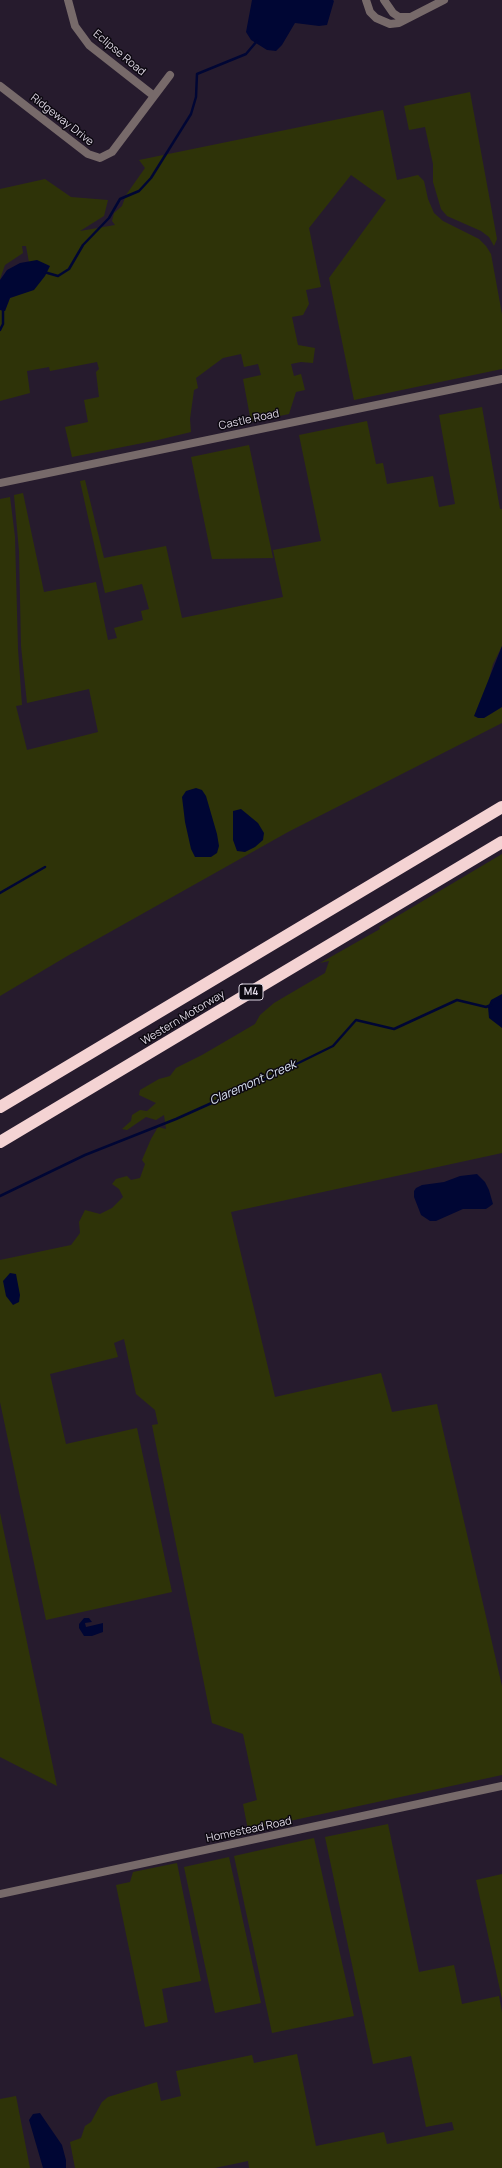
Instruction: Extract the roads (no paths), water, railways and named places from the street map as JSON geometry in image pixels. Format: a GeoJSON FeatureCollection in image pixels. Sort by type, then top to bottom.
{"type":"FeatureCollection","features":[{"type":"Feature","properties":{"kind":"highway","name":"Western Motorway"},"geometry":{"type":"LineString","coordinates":[[0,1107],[502,807]]}},
{"type":"Feature","properties":{"kind":"highway","name":"Western Motorway"},"geometry":{"type":"LineString","coordinates":[[0,1142],[502,842]]}},
{"type":"Feature","properties":{"kind":"street","name":"Eclipse Road"},"geometry":{"type":"LineString","coordinates":[[68,0],[75,26],[89,44],[154,96]]}},
{"type":"Feature","properties":{"kind":"street"},"geometry":{"type":"LineString","coordinates":[[366,0],[370,12],[384,23],[399,23],[408,17],[444,0]]}},
{"type":"Feature","properties":{"kind":"street"},"geometry":{"type":"LineString","coordinates":[[384,0],[393,13],[399,17],[408,17]]}},
{"type":"Feature","properties":{"kind":"street","name":"Ridgeway Drive"},"geometry":{"type":"LineString","coordinates":[[0,86],[88,154],[100,158],[112,152],[170,75]]}},
{"type":"Feature","properties":{"kind":"street","name":"Castle Road"},"geometry":{"type":"LineString","coordinates":[[0,483],[502,379]]}},
{"type":"Feature","properties":{"kind":"street","name":"Homestead Road"},"geometry":{"type":"LineString","coordinates":[[0,1894],[502,1786]]}},
{"type":"Feature","properties":{"kind":"water"},"geometry":{"type":"Polygon","coordinates":[[[252,0],[334,1],[327,25],[319,26],[295,23],[282,45],[276,51],[267,50],[251,40],[246,32],[252,0]]]}},
{"type":"Feature","properties":{"kind":"water"},"geometry":{"type":"Polygon","coordinates":[[[37,260],[50,266],[45,276],[34,290],[10,298],[5,311],[0,310],[0,280],[7,270],[20,263],[37,260]]]}},
{"type":"Feature","properties":{"kind":"water"},"geometry":{"type":"Polygon","coordinates":[[[502,646],[502,707],[484,718],[478,718],[474,716],[502,646]]]}},
{"type":"Feature","properties":{"kind":"water"},"geometry":{"type":"Polygon","coordinates":[[[196,788],[202,790],[206,796],[217,834],[219,846],[217,853],[211,857],[195,857],[191,849],[185,822],[182,797],[186,791],[196,788]]]}},
{"type":"Feature","properties":{"kind":"water"},"geometry":{"type":"Polygon","coordinates":[[[241,809],[258,823],[264,833],[263,840],[255,847],[245,852],[237,851],[233,840],[233,811],[241,809]]]}},
{"type":"Feature","properties":{"kind":"water"},"geometry":{"type":"Polygon","coordinates":[[[502,994],[502,1028],[489,1018],[488,1007],[491,1000],[502,994]]]}},
{"type":"Feature","properties":{"kind":"water"},"geometry":{"type":"Polygon","coordinates":[[[477,1174],[485,1182],[489,1190],[493,1204],[489,1207],[486,1209],[463,1209],[436,1221],[430,1221],[421,1215],[414,1197],[414,1191],[416,1188],[422,1185],[444,1182],[460,1176],[477,1174]]]}},
{"type":"Feature","properties":{"kind":"water"},"geometry":{"type":"Polygon","coordinates":[[[10,1273],[16,1274],[20,1295],[19,1302],[13,1305],[6,1296],[3,1281],[10,1273]]]}},
{"type":"Feature","properties":{"kind":"water"},"geometry":{"type":"Polygon","coordinates":[[[84,1618],[89,1618],[92,1622],[85,1623],[86,1627],[103,1623],[103,1632],[92,1636],[84,1636],[79,1628],[79,1624],[84,1618]]]}},
{"type":"Feature","properties":{"kind":"water"},"geometry":{"type":"Polygon","coordinates":[[[40,2113],[62,2145],[66,2160],[66,2168],[43,2168],[29,2120],[33,2114],[40,2113]]]}},
{"type":"Feature","properties":{"kind":"waterway"},"geometry":{"type":"LineString","coordinates":[[44,272],[58,276],[69,269],[83,245],[109,218],[120,199],[139,191],[151,178],[191,114],[196,97],[197,74],[246,54],[257,41]]}},
{"type":"Feature","properties":{"kind":"waterway"},"geometry":{"type":"LineString","coordinates":[[0,330],[3,324],[3,309]]}},
{"type":"Feature","properties":{"kind":"waterway"},"geometry":{"type":"LineString","coordinates":[[0,893],[45,867]]}},
{"type":"Feature","properties":{"kind":"waterway","name":"Claremont Creek"},"geometry":{"type":"LineString","coordinates":[[0,1196],[85,1155],[176,1119],[274,1075],[333,1046],[356,1020],[394,1029],[457,1000],[486,1007],[491,1005]]}}]}
